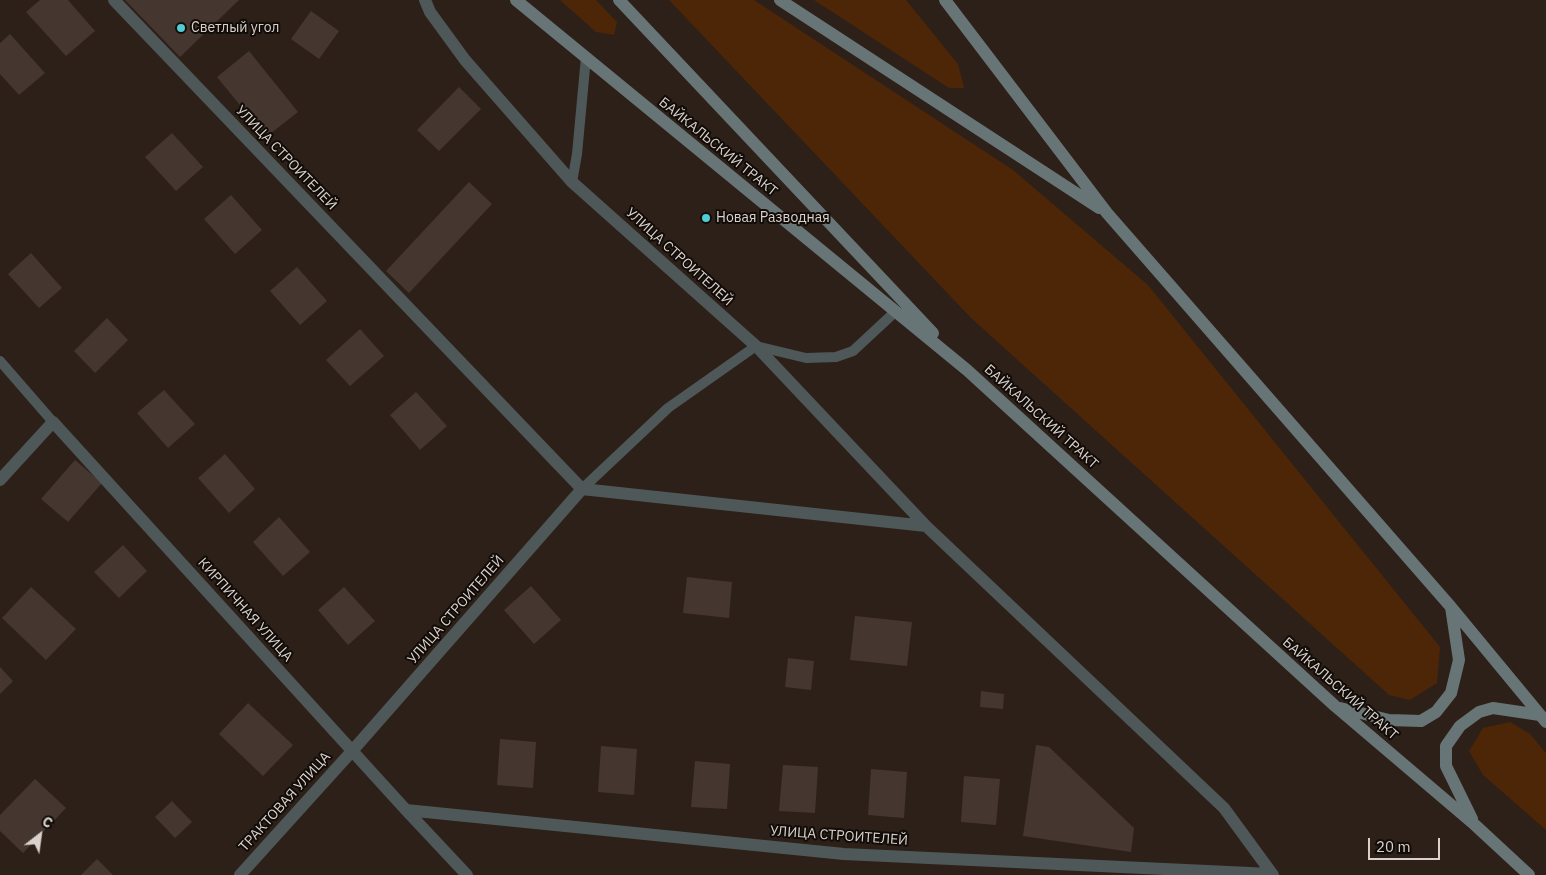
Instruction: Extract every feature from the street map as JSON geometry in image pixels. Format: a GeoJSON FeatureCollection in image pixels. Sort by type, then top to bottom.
{"type":"FeatureCollection","features":[{"type":"Feature","properties":{"kind":"main road","name":"БАЙКАЛЬСКИЙ ТРАКТ"},"geometry":{"type":"LineString","coordinates":[[516,0],[967,370],[1335,706],[1475,824],[1529,875]]}},
{"type":"Feature","properties":{"kind":"main road"},"geometry":{"type":"LineString","coordinates":[[619,0],[967,370]]}},
{"type":"Feature","properties":{"kind":"main road"},"geometry":{"type":"LineString","coordinates":[[780,0],[1107,213]]}},
{"type":"Feature","properties":{"kind":"main road"},"geometry":{"type":"LineString","coordinates":[[945,0],[1107,213],[1451,607],[1543,719]]}},
{"type":"Feature","properties":{"kind":"main road"},"geometry":{"type":"LineString","coordinates":[[1335,706],[1389,720],[1421,721],[1436,712],[1451,693],[1459,660],[1451,607]]}},
{"type":"Feature","properties":{"kind":"main road"},"geometry":{"type":"LineString","coordinates":[[1475,824],[1446,766],[1446,746],[1460,726],[1479,712],[1493,708],[1543,719]]}},
{"type":"Feature","properties":{"kind":"street","name":"УЛИЦА СТРОИТЕЛЕЙ"},"geometry":{"type":"LineString","coordinates":[[114,0],[582,489],[353,750]]}},
{"type":"Feature","properties":{"kind":"street","name":"УЛИЦА СТРОИТЕЛЕЙ"},"geometry":{"type":"LineString","coordinates":[[425,0],[430,12],[465,60],[572,182],[756,346],[926,526],[1224,808],[1272,874]]}},
{"type":"Feature","properties":{"kind":"street"},"geometry":{"type":"LineString","coordinates":[[0,480],[53,422]]}},
{"type":"Feature","properties":{"kind":"street","name":"КИРПИЧНАЯ УЛИЦА"},"geometry":{"type":"LineString","coordinates":[[53,422],[467,875]]}},
{"type":"Feature","properties":{"kind":"street"},"geometry":{"type":"LineString","coordinates":[[582,489],[926,526]]}},
{"type":"Feature","properties":{"kind":"street","name":"ТРАКТОВАЯ УЛИЦА"},"geometry":{"type":"LineString","coordinates":[[240,875],[353,750]]}},
{"type":"Feature","properties":{"kind":"street","name":"УЛИЦА СТРОИТЕЛЕЙ"},"geometry":{"type":"LineString","coordinates":[[406,810],[844,854],[1272,874]]}},
{"type":"Feature","properties":{"kind":"lane"},"geometry":{"type":"LineString","coordinates":[[572,182],[577,154],[586,57]]}},
{"type":"Feature","properties":{"kind":"lane"},"geometry":{"type":"LineString","coordinates":[[582,489],[668,408],[756,346],[806,358],[836,357],[853,350],[896,311]]}},
{"type":"Feature","properties":{"kind":"lane"},"geometry":{"type":"LineString","coordinates":[[0,361],[53,422]]}},
{"type":"Feature","properties":{"kind":"shaded area"},"geometry":{"type":"Polygon","coordinates":[[[560,0],[596,0],[617,22],[614,35],[596,32],[560,0]]]}},
{"type":"Feature","properties":{"kind":"shaded area"},"geometry":{"type":"Polygon","coordinates":[[[669,0],[754,0],[1013,170],[1148,285],[1440,647],[1437,683],[1410,700],[1389,695],[971,318],[669,0]]]}},
{"type":"Feature","properties":{"kind":"shaded area"},"geometry":{"type":"Polygon","coordinates":[[[814,0],[906,0],[958,64],[964,88],[949,88],[814,0]]]}},
{"type":"Feature","properties":{"kind":"shaded area"},"geometry":{"type":"Polygon","coordinates":[[[1510,722],[1530,734],[1546,753],[1546,830],[1483,775],[1469,751],[1483,728],[1510,722]]]}},
{"type":"Feature","properties":{"kind":"building"},"geometry":{"type":"Polygon","coordinates":[[[40,0],[68,0],[95,31],[66,56],[26,12],[40,0]]]}},
{"type":"Feature","properties":{"kind":"building","name":"Светлый угол"},"geometry":{"type":"Polygon","coordinates":[[[125,0],[239,0],[180,57],[125,0]]]}},
{"type":"Feature","properties":{"kind":"building"},"geometry":{"type":"Polygon","coordinates":[[[311,11],[339,31],[319,59],[291,39],[311,11]]]}},
{"type":"Feature","properties":{"kind":"building"},"geometry":{"type":"Polygon","coordinates":[[[10,34],[45,73],[19,95],[0,74],[0,43],[10,34]]]}},
{"type":"Feature","properties":{"kind":"building"},"geometry":{"type":"Polygon","coordinates":[[[249,51],[298,112],[266,137],[217,77],[249,51]]]}},
{"type":"Feature","properties":{"kind":"building"},"geometry":{"type":"Polygon","coordinates":[[[459,87],[481,109],[439,151],[417,130],[459,87]]]}},
{"type":"Feature","properties":{"kind":"building"},"geometry":{"type":"Polygon","coordinates":[[[172,133],[203,167],[176,191],[145,157],[172,133]]]}},
{"type":"Feature","properties":{"kind":"building"},"geometry":{"type":"Polygon","coordinates":[[[469,182],[492,204],[409,293],[386,271],[469,182]]]}},
{"type":"Feature","properties":{"kind":"building"},"geometry":{"type":"Polygon","coordinates":[[[231,195],[262,230],[235,254],[204,219],[231,195]]]}},
{"type":"Feature","properties":{"kind":"building"},"geometry":{"type":"Polygon","coordinates":[[[31,253],[62,288],[39,308],[8,274],[31,253]]]}},
{"type":"Feature","properties":{"kind":"building"},"geometry":{"type":"Polygon","coordinates":[[[297,267],[327,301],[300,325],[270,291],[297,267]]]}},
{"type":"Feature","properties":{"kind":"building"},"geometry":{"type":"Polygon","coordinates":[[[107,318],[128,340],[95,373],[74,351],[107,318]]]}},
{"type":"Feature","properties":{"kind":"building"},"geometry":{"type":"Polygon","coordinates":[[[360,329],[384,356],[350,386],[326,360],[360,329]]]}},
{"type":"Feature","properties":{"kind":"building"},"geometry":{"type":"Polygon","coordinates":[[[164,390],[195,424],[168,448],[137,413],[164,390]]]}},
{"type":"Feature","properties":{"kind":"building"},"geometry":{"type":"Polygon","coordinates":[[[416,392],[447,426],[420,450],[390,415],[416,392]]]}},
{"type":"Feature","properties":{"kind":"building"},"geometry":{"type":"Polygon","coordinates":[[[225,454],[255,489],[229,513],[198,478],[225,454]]]}},
{"type":"Feature","properties":{"kind":"building"},"geometry":{"type":"Polygon","coordinates":[[[75,460],[102,483],[68,522],[41,499],[75,460]]]}},
{"type":"Feature","properties":{"kind":"building"},"geometry":{"type":"Polygon","coordinates":[[[279,517],[310,552],[283,576],[253,542],[279,517]]]}},
{"type":"Feature","properties":{"kind":"building"},"geometry":{"type":"Polygon","coordinates":[[[123,545],[147,571],[119,598],[94,572],[123,545]]]}},
{"type":"Feature","properties":{"kind":"building"},"geometry":{"type":"Polygon","coordinates":[[[687,577],[732,582],[729,618],[683,613],[687,577]]]}},
{"type":"Feature","properties":{"kind":"building"},"geometry":{"type":"Polygon","coordinates":[[[531,586],[561,620],[534,644],[504,610],[531,586]]]}},
{"type":"Feature","properties":{"kind":"building"},"geometry":{"type":"Polygon","coordinates":[[[31,587],[76,629],[46,660],[2,618],[31,587]]]}},
{"type":"Feature","properties":{"kind":"building"},"geometry":{"type":"Polygon","coordinates":[[[344,587],[375,621],[348,645],[318,610],[344,587]]]}},
{"type":"Feature","properties":{"kind":"building"},"geometry":{"type":"Polygon","coordinates":[[[855,616],[912,622],[907,666],[850,660],[855,616]]]}},
{"type":"Feature","properties":{"kind":"building"},"geometry":{"type":"Polygon","coordinates":[[[788,658],[814,661],[811,690],[785,687],[788,658]]]}},
{"type":"Feature","properties":{"kind":"building"},"geometry":{"type":"Polygon","coordinates":[[[0,667],[13,681],[0,694],[0,667]]]}},
{"type":"Feature","properties":{"kind":"building"},"geometry":{"type":"Polygon","coordinates":[[[981,691],[1004,694],[1003,709],[980,707],[981,691]]]}},
{"type":"Feature","properties":{"kind":"building"},"geometry":{"type":"Polygon","coordinates":[[[248,703],[293,745],[263,776],[219,734],[248,703]]]}},
{"type":"Feature","properties":{"kind":"building"},"geometry":{"type":"Polygon","coordinates":[[[500,739],[536,742],[533,788],[497,785],[500,739]]]}},
{"type":"Feature","properties":{"kind":"building"},"geometry":{"type":"Polygon","coordinates":[[[1036,745],[1049,747],[1134,828],[1131,852],[1023,836],[1036,745]]]}},
{"type":"Feature","properties":{"kind":"building"},"geometry":{"type":"Polygon","coordinates":[[[601,746],[637,749],[634,795],[598,792],[601,746]]]}},
{"type":"Feature","properties":{"kind":"building"},"geometry":{"type":"Polygon","coordinates":[[[695,761],[730,764],[727,809],[691,807],[695,761]]]}},
{"type":"Feature","properties":{"kind":"building"},"geometry":{"type":"Polygon","coordinates":[[[783,765],[818,767],[815,813],[779,811],[783,765]]]}},
{"type":"Feature","properties":{"kind":"building"},"geometry":{"type":"Polygon","coordinates":[[[871,769],[907,772],[904,818],[868,815],[871,769]]]}},
{"type":"Feature","properties":{"kind":"building"},"geometry":{"type":"Polygon","coordinates":[[[964,776],[1000,779],[996,825],[961,822],[964,776]]]}},
{"type":"Feature","properties":{"kind":"building"},"geometry":{"type":"Polygon","coordinates":[[[35,779],[66,808],[23,853],[0,831],[0,815],[35,779]]]}},
{"type":"Feature","properties":{"kind":"building"},"geometry":{"type":"Polygon","coordinates":[[[172,801],[192,822],[175,838],[155,817],[172,801]]]}},
{"type":"Feature","properties":{"kind":"building"},"geometry":{"type":"Polygon","coordinates":[[[97,859],[113,875],[81,875],[97,859]]]}},
{"type":"Feature","properties":{"kind":"place","name":"Светлый угол"},"geometry":{"type":"Point","coordinates":[181,28]}},
{"type":"Feature","properties":{"kind":"place","name":"Новая Разводная"},"geometry":{"type":"Point","coordinates":[706,218]}}]}
